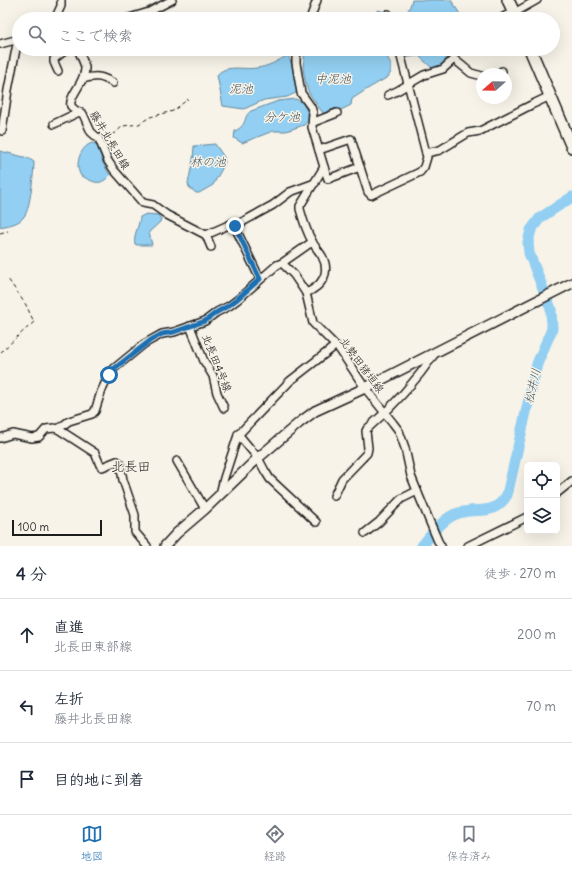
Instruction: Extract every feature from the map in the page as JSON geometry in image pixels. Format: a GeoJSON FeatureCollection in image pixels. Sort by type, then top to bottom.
{"type":"FeatureCollection","features":[{"type":"Feature","properties":{"kind":"main road"},"geometry":{"type":"LineString","coordinates":[[508,0],[513,12]]}},
{"type":"Feature","properties":{"kind":"main road"},"geometry":{"type":"LineString","coordinates":[[533,56],[572,146]]}},
{"type":"Feature","properties":{"kind":"street"},"geometry":{"type":"LineString","coordinates":[[58,12],[61,6],[61,0]]}},
{"type":"Feature","properties":{"kind":"street"},"geometry":{"type":"LineString","coordinates":[[149,12],[172,0]]}},
{"type":"Feature","properties":{"kind":"street"},"geometry":{"type":"LineString","coordinates":[[312,12],[316,0]]}},
{"type":"Feature","properties":{"kind":"street"},"geometry":{"type":"LineString","coordinates":[[520,12],[537,0]]}},
{"type":"Feature","properties":{"kind":"street"},"geometry":{"type":"LineString","coordinates":[[0,44],[12,41]]}},
{"type":"Feature","properties":{"kind":"street"},"geometry":{"type":"LineString","coordinates":[[2,130],[3,103],[15,56]]}},
{"type":"Feature","properties":{"kind":"street"},"geometry":{"type":"LineString","coordinates":[[58,56],[54,59],[54,62],[58,71]]}},
{"type":"Feature","properties":{"kind":"street"},"geometry":{"type":"LineString","coordinates":[[81,56],[85,68],[83,79],[98,76],[113,83]]}},
{"type":"Feature","properties":{"kind":"street"},"geometry":{"type":"LineString","coordinates":[[296,56],[296,63],[302,93],[310,107],[314,122],[312,127],[328,179],[360,167]]}},
{"type":"Feature","properties":{"kind":"street"},"geometry":{"type":"LineString","coordinates":[[319,150],[351,139],[370,195],[420,172],[426,162],[426,153],[401,56]]}},
{"type":"Feature","properties":{"kind":"street"},"geometry":{"type":"LineString","coordinates":[[388,95],[424,75],[443,69],[454,59],[471,73],[476,74]]}},
{"type":"Feature","properties":{"kind":"street","name":"藤井北長田線"},"geometry":{"type":"LineString","coordinates":[[83,79],[80,87],[70,100],[70,103],[72,108],[83,114],[91,132],[97,138],[114,170],[143,203],[153,205],[167,215],[206,235]]}},
{"type":"Feature","properties":{"kind":"street"},"geometry":{"type":"LineString","coordinates":[[426,153],[440,150],[468,133],[480,131],[550,96]]}},
{"type":"Feature","properties":{"kind":"street"},"geometry":{"type":"LineString","coordinates":[[54,124],[78,112]]}},
{"type":"Feature","properties":{"kind":"street"},"geometry":{"type":"LineString","coordinates":[[314,122],[337,113]]}},
{"type":"Feature","properties":{"kind":"street"},"geometry":{"type":"LineString","coordinates":[[282,263],[294,275],[306,293],[324,281],[325,262],[312,242],[300,206],[324,167]]}},
{"type":"Feature","properties":{"kind":"street"},"geometry":{"type":"LineString","coordinates":[[235,226],[273,205],[290,192],[315,182]]}},
{"type":"Feature","properties":{"kind":"street"},"geometry":{"type":"LineString","coordinates":[[211,247],[206,235],[233,223],[260,279]]}},
{"type":"Feature","properties":{"kind":"street"},"geometry":{"type":"LineString","coordinates":[[58,429],[69,421],[92,414],[95,411],[101,392],[111,371],[144,344],[162,334],[205,321],[228,306],[277,265],[312,242]]}},
{"type":"Feature","properties":{"kind":"street"},"geometry":{"type":"LineString","coordinates":[[165,546],[258,458],[299,422],[315,411],[364,388],[572,283]]}},
{"type":"Feature","properties":{"kind":"street","name":"北勢田猪垣線"},"geometry":{"type":"LineString","coordinates":[[306,293],[313,322],[340,350],[364,388],[394,423],[403,440],[411,476],[439,544]]}},
{"type":"Feature","properties":{"kind":"street","name":"北長田4号線"},"geometry":{"type":"LineString","coordinates":[[190,326],[204,361],[213,376],[224,408]]}},
{"type":"Feature","properties":{"kind":"street"},"geometry":{"type":"LineString","coordinates":[[220,494],[238,434],[290,381],[335,346]]}},
{"type":"Feature","properties":{"kind":"street"},"geometry":{"type":"LineString","coordinates":[[334,496],[342,479],[367,453],[367,429],[386,413],[422,372],[436,352]]}},
{"type":"Feature","properties":{"kind":"street"},"geometry":{"type":"LineString","coordinates":[[0,438],[13,434],[35,438],[39,437],[46,429],[54,428],[58,429],[95,453],[102,467],[119,461],[123,480],[135,515],[135,532],[147,546]]}},
{"type":"Feature","properties":{"kind":"street"},"geometry":{"type":"LineString","coordinates":[[238,434],[258,458],[270,479],[316,522]]}},
{"type":"Feature","properties":{"kind":"street"},"geometry":{"type":"LineString","coordinates":[[177,461],[205,509]]}},
{"type":"Feature","properties":{"kind":"street"},"geometry":{"type":"LineString","coordinates":[[560,491],[572,481]]}},
{"type":"Feature","properties":{"kind":"street"},"geometry":{"type":"LineString","coordinates":[[365,533],[379,522],[401,499],[417,491]]}},
{"type":"Feature","properties":{"kind":"street"},"geometry":{"type":"LineString","coordinates":[[468,546],[524,518]]}},
{"type":"Feature","properties":{"kind":"path"},"geometry":{"type":"LineString","coordinates":[[97,138],[115,134],[123,126],[139,124],[150,117],[173,111],[188,99]]}},
{"type":"Feature","properties":{"kind":"path"},"geometry":{"type":"LineString","coordinates":[[0,232],[8,231]]}},
{"type":"Feature","properties":{"kind":"path"},"geometry":{"type":"LineString","coordinates":[[0,353],[34,322],[26,305],[8,279]]}},
{"type":"Feature","properties":{"kind":"water"},"geometry":{"type":"Polygon","coordinates":[[[412,0],[451,0],[459,12],[407,12],[412,0]]]}},
{"type":"Feature","properties":{"kind":"water","name":"泥池"},"geometry":{"type":"Polygon","coordinates":[[[288,56],[295,73],[298,92],[287,97],[264,100],[244,109],[223,106],[217,75],[230,68],[260,67],[288,56]]]}},
{"type":"Feature","properties":{"kind":"water","name":"中泥池"},"geometry":{"type":"Polygon","coordinates":[[[304,56],[387,56],[391,64],[391,72],[388,77],[352,99],[351,105],[339,111],[336,108],[324,113],[309,93],[303,68],[304,56]]]}},
{"type":"Feature","properties":{"kind":"water"},"geometry":{"type":"Polygon","coordinates":[[[399,56],[419,56],[400,58],[399,56]]]}},
{"type":"Feature","properties":{"kind":"water"},"geometry":{"type":"Polygon","coordinates":[[[419,56],[446,56],[445,62],[433,69],[419,56]]]}},
{"type":"Feature","properties":{"kind":"water","name":"分ケ池"},"geometry":{"type":"Polygon","coordinates":[[[296,99],[303,103],[308,113],[308,121],[304,125],[286,131],[273,131],[242,143],[234,138],[235,131],[242,126],[248,113],[251,111],[278,101],[296,99]]]}},
{"type":"Feature","properties":{"kind":"water"},"geometry":{"type":"Polygon","coordinates":[[[92,143],[98,144],[103,163],[110,175],[103,181],[99,182],[81,176],[78,167],[81,152],[92,143]]]}},
{"type":"Feature","properties":{"kind":"water","name":"林の池"},"geometry":{"type":"Polygon","coordinates":[[[215,144],[224,157],[225,163],[213,185],[199,193],[196,193],[189,187],[188,183],[193,160],[194,146],[215,144]]]}},
{"type":"Feature","properties":{"kind":"water"},"geometry":{"type":"Polygon","coordinates":[[[0,151],[28,158],[34,162],[30,198],[25,215],[23,218],[11,225],[0,227],[0,151]]]}},
{"type":"Feature","properties":{"kind":"water"},"geometry":{"type":"Polygon","coordinates":[[[146,214],[158,215],[161,219],[160,222],[149,232],[152,245],[137,245],[135,244],[135,237],[140,217],[146,214]]]}},
{"type":"Feature","properties":{"kind":"waterway","name":"松井川"},"geometry":{"type":"LineString","coordinates":[[422,546],[439,526],[449,518],[467,511],[491,509],[502,502],[507,495],[537,364],[552,329],[551,309],[529,253],[528,242],[531,230],[540,218],[572,197]]}},
{"type":"Feature","properties":{"kind":"district","name":"北長田"},"geometry":{"type":"Point","coordinates":[131,466]}},
{"type":"Feature","properties":{"kind":"route"},"geometry":{"type":"LineString","coordinates":[[109,375],[111,371],[125,362],[144,344],[162,334],[174,332],[205,321],[236,300],[260,279],[235,226]]}}]}
